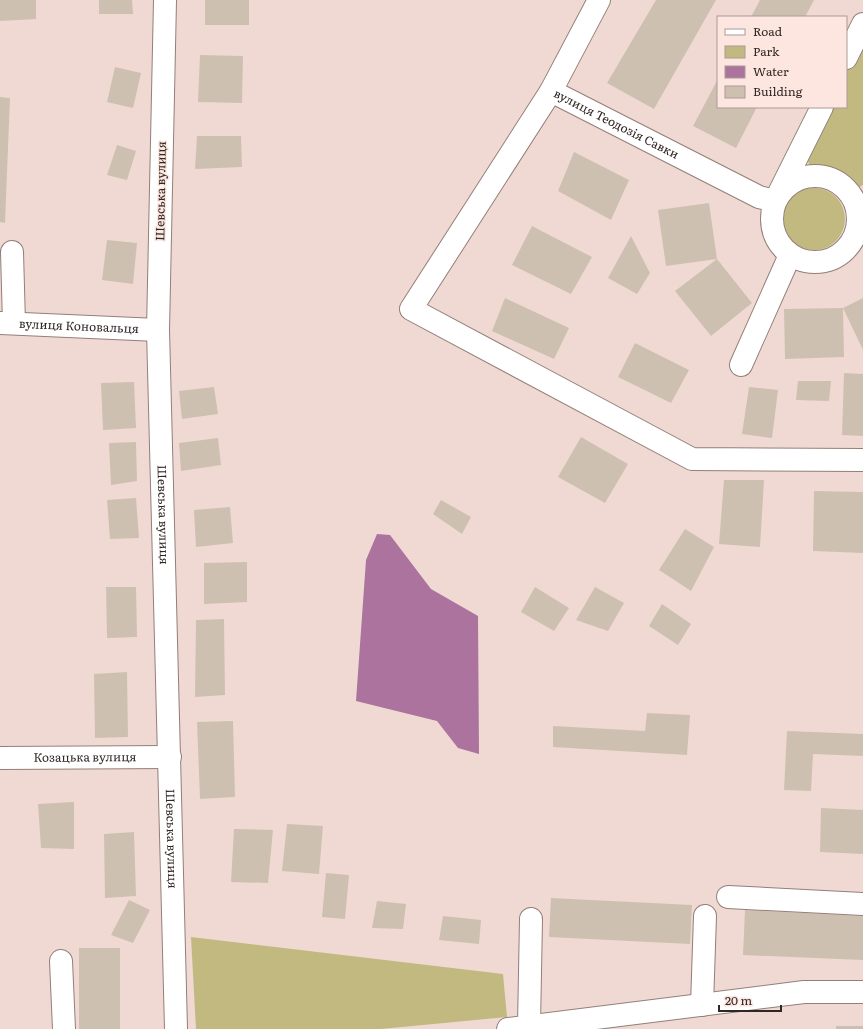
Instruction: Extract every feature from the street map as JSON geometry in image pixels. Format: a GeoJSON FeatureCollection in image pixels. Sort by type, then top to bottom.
{"type":"FeatureCollection","features":[{"type":"Feature","properties":{"kind":"street","name":"Шевська вулиця"},"geometry":{"type":"LineString","coordinates":[[166,0],[158,330],[176,1029]]}},
{"type":"Feature","properties":{"kind":"street","name":"вулиця Теодозія Савки"},"geometry":{"type":"LineString","coordinates":[[599,0],[551,91],[759,197],[775,201]]}},
{"type":"Feature","properties":{"kind":"street"},"geometry":{"type":"LineString","coordinates":[[847,56],[863,24]]}},
{"type":"Feature","properties":{"kind":"street"},"geometry":{"type":"LineString","coordinates":[[551,91],[411,309],[692,459],[863,460]]}},
{"type":"Feature","properties":{"kind":"street"},"geometry":{"type":"LineString","coordinates":[[822,108],[775,201],[771,216],[773,231],[779,244],[790,255],[802,261],[814,263],[826,261],[843,252],[859,240],[863,218]]}},
{"type":"Feature","properties":{"kind":"street"},"geometry":{"type":"LineString","coordinates":[[775,201],[785,187],[799,178],[816,176],[833,179],[847,189],[856,204],[859,240]]}},
{"type":"Feature","properties":{"kind":"street"},"geometry":{"type":"LineString","coordinates":[[7,323],[12,252]]}},
{"type":"Feature","properties":{"kind":"street"},"geometry":{"type":"LineString","coordinates":[[741,365],[790,255]]}},
{"type":"Feature","properties":{"kind":"street","name":"вулиця Коновальця"},"geometry":{"type":"LineString","coordinates":[[7,323],[158,330]]}},
{"type":"Feature","properties":{"kind":"street","name":"Козацька вулиця"},"geometry":{"type":"LineString","coordinates":[[0,758],[170,757]]}},
{"type":"Feature","properties":{"kind":"street"},"geometry":{"type":"LineString","coordinates":[[728,897],[863,904]]}},
{"type":"Feature","properties":{"kind":"street"},"geometry":{"type":"LineString","coordinates":[[702,1005],[705,916]]}},
{"type":"Feature","properties":{"kind":"street"},"geometry":{"type":"LineString","coordinates":[[531,919],[518,1028],[804,992],[863,992]]}},
{"type":"Feature","properties":{"kind":"street"},"geometry":{"type":"LineString","coordinates":[[61,961],[64,1029]]}},
{"type":"Feature","properties":{"kind":"green space"},"geometry":{"type":"Polygon","coordinates":[[[863,39],[863,185],[859,187],[837,175],[810,166],[805,155],[828,108],[847,108],[847,71],[863,39]]]}},
{"type":"Feature","properties":{"kind":"green space"},"geometry":{"type":"Polygon","coordinates":[[[814,188],[826,190],[836,197],[843,207],[845,219],[843,231],[836,241],[826,248],[814,250],[802,248],[792,241],[785,231],[783,219],[785,207],[792,197],[802,190],[814,188]]]}},
{"type":"Feature","properties":{"kind":"green space"},"geometry":{"type":"Polygon","coordinates":[[[191,937],[503,974],[507,1017],[381,1029],[196,1029],[191,937]]]}},
{"type":"Feature","properties":{"kind":"water"},"geometry":{"type":"Polygon","coordinates":[[[377,534],[390,535],[431,589],[478,616],[479,754],[458,748],[437,721],[356,701],[366,560],[377,534]]]}},
{"type":"Feature","properties":{"kind":"building"},"geometry":{"type":"Polygon","coordinates":[[[0,0],[36,0],[36,19],[0,21],[0,0]]]}},
{"type":"Feature","properties":{"kind":"building"},"geometry":{"type":"Polygon","coordinates":[[[99,0],[132,0],[133,14],[99,14],[99,0]]]}},
{"type":"Feature","properties":{"kind":"building"},"geometry":{"type":"Polygon","coordinates":[[[205,0],[249,0],[249,25],[205,25],[205,0]]]}},
{"type":"Feature","properties":{"kind":"building"},"geometry":{"type":"Polygon","coordinates":[[[656,0],[716,0],[654,109],[607,83],[656,0]]]}},
{"type":"Feature","properties":{"kind":"building"},"geometry":{"type":"Polygon","coordinates":[[[760,0],[814,0],[806,16],[752,16],[760,0]]]}},
{"type":"Feature","properties":{"kind":"building"},"geometry":{"type":"Polygon","coordinates":[[[200,55],[243,56],[242,103],[198,102],[200,55]]]}},
{"type":"Feature","properties":{"kind":"building"},"geometry":{"type":"Polygon","coordinates":[[[115,67],[141,73],[133,108],[107,102],[115,67]]]}},
{"type":"Feature","properties":{"kind":"building"},"geometry":{"type":"Polygon","coordinates":[[[717,81],[717,108],[756,108],[736,148],[693,126],[717,81]]]}},
{"type":"Feature","properties":{"kind":"building"},"geometry":{"type":"Polygon","coordinates":[[[0,97],[10,98],[5,223],[0,222],[0,97]]]}},
{"type":"Feature","properties":{"kind":"building"},"geometry":{"type":"Polygon","coordinates":[[[197,136],[241,136],[242,167],[195,169],[197,136]]]}},
{"type":"Feature","properties":{"kind":"building"},"geometry":{"type":"Polygon","coordinates":[[[117,145],[136,151],[127,180],[107,175],[117,145]]]}},
{"type":"Feature","properties":{"kind":"building"},"geometry":{"type":"Polygon","coordinates":[[[574,152],[629,180],[611,220],[558,191],[574,152]]]}},
{"type":"Feature","properties":{"kind":"building"},"geometry":{"type":"Polygon","coordinates":[[[709,203],[717,259],[666,266],[658,210],[709,203]]]}},
{"type":"Feature","properties":{"kind":"building"},"geometry":{"type":"Polygon","coordinates":[[[532,226],[592,257],[571,294],[512,265],[532,226]]]}},
{"type":"Feature","properties":{"kind":"building"},"geometry":{"type":"Polygon","coordinates":[[[631,236],[650,273],[637,294],[608,278],[631,236]]]}},
{"type":"Feature","properties":{"kind":"building"},"geometry":{"type":"Polygon","coordinates":[[[107,240],[137,243],[133,284],[102,280],[107,240]]]}},
{"type":"Feature","properties":{"kind":"building"},"geometry":{"type":"Polygon","coordinates":[[[717,259],[752,303],[711,336],[675,291],[717,259]]]}},
{"type":"Feature","properties":{"kind":"building"},"geometry":{"type":"Polygon","coordinates":[[[505,298],[569,328],[554,359],[492,331],[505,298]]]}},
{"type":"Feature","properties":{"kind":"building"},"geometry":{"type":"Polygon","coordinates":[[[863,298],[863,350],[843,308],[863,298]]]}},
{"type":"Feature","properties":{"kind":"building"},"geometry":{"type":"Polygon","coordinates":[[[843,308],[844,357],[785,359],[784,309],[843,308]]]}},
{"type":"Feature","properties":{"kind":"building"},"geometry":{"type":"Polygon","coordinates":[[[635,343],[689,370],[671,403],[618,377],[635,343]]]}},
{"type":"Feature","properties":{"kind":"building"},"geometry":{"type":"Polygon","coordinates":[[[844,373],[863,374],[863,436],[842,435],[844,373]]]}},
{"type":"Feature","properties":{"kind":"building"},"geometry":{"type":"Polygon","coordinates":[[[798,381],[831,381],[829,401],[796,400],[798,381]]]}},
{"type":"Feature","properties":{"kind":"building"},"geometry":{"type":"Polygon","coordinates":[[[134,382],[136,428],[103,430],[101,383],[134,382]]]}},
{"type":"Feature","properties":{"kind":"building"},"geometry":{"type":"Polygon","coordinates":[[[214,387],[218,414],[182,419],[179,391],[214,387]]]}},
{"type":"Feature","properties":{"kind":"building"},"geometry":{"type":"Polygon","coordinates":[[[749,387],[778,390],[772,438],[742,434],[749,387]]]}},
{"type":"Feature","properties":{"kind":"building"},"geometry":{"type":"Polygon","coordinates":[[[581,437],[628,464],[605,503],[558,477],[581,437]]]}},
{"type":"Feature","properties":{"kind":"building"},"geometry":{"type":"Polygon","coordinates":[[[218,438],[221,465],[181,471],[179,443],[218,438]]]}},
{"type":"Feature","properties":{"kind":"building"},"geometry":{"type":"Polygon","coordinates":[[[136,442],[137,481],[111,485],[109,443],[136,442]]]}},
{"type":"Feature","properties":{"kind":"building"},"geometry":{"type":"Polygon","coordinates":[[[724,480],[764,480],[760,547],[719,544],[724,480]]]}},
{"type":"Feature","properties":{"kind":"building"},"geometry":{"type":"Polygon","coordinates":[[[814,491],[863,492],[863,553],[813,551],[814,491]]]}},
{"type":"Feature","properties":{"kind":"building"},"geometry":{"type":"Polygon","coordinates":[[[136,498],[139,538],[110,539],[107,500],[136,498]]]}},
{"type":"Feature","properties":{"kind":"building"},"geometry":{"type":"Polygon","coordinates":[[[441,500],[471,517],[462,534],[433,514],[441,500]]]}},
{"type":"Feature","properties":{"kind":"building"},"geometry":{"type":"Polygon","coordinates":[[[230,507],[233,543],[196,547],[194,510],[230,507]]]}},
{"type":"Feature","properties":{"kind":"building"},"geometry":{"type":"Polygon","coordinates":[[[685,529],[714,547],[691,591],[659,570],[685,529]]]}},
{"type":"Feature","properties":{"kind":"building"},"geometry":{"type":"Polygon","coordinates":[[[247,562],[247,602],[204,604],[204,563],[247,562]]]}},
{"type":"Feature","properties":{"kind":"building"},"geometry":{"type":"Polygon","coordinates":[[[106,587],[136,587],[137,637],[107,638],[106,587]]]}},
{"type":"Feature","properties":{"kind":"building"},"geometry":{"type":"Polygon","coordinates":[[[535,587],[569,608],[554,631],[521,612],[535,587]]]}},
{"type":"Feature","properties":{"kind":"building"},"geometry":{"type":"Polygon","coordinates":[[[595,587],[624,603],[608,631],[576,620],[595,587]]]}},
{"type":"Feature","properties":{"kind":"building"},"geometry":{"type":"Polygon","coordinates":[[[662,604],[691,624],[678,645],[649,626],[662,604]]]}},
{"type":"Feature","properties":{"kind":"building"},"geometry":{"type":"Polygon","coordinates":[[[224,619],[225,695],[195,697],[196,620],[224,619]]]}},
{"type":"Feature","properties":{"kind":"building"},"geometry":{"type":"Polygon","coordinates":[[[127,672],[128,737],[95,738],[94,674],[127,672]]]}},
{"type":"Feature","properties":{"kind":"building"},"geometry":{"type":"Polygon","coordinates":[[[647,713],[690,715],[687,755],[553,747],[553,726],[645,731],[647,713]]]}},
{"type":"Feature","properties":{"kind":"building"},"geometry":{"type":"Polygon","coordinates":[[[233,721],[235,797],[200,799],[197,722],[233,721]]]}},
{"type":"Feature","properties":{"kind":"building"},"geometry":{"type":"Polygon","coordinates":[[[787,731],[863,734],[863,756],[813,754],[811,791],[784,790],[787,731]]]}},
{"type":"Feature","properties":{"kind":"building"},"geometry":{"type":"Polygon","coordinates":[[[74,802],[74,849],[41,848],[38,804],[74,802]]]}},
{"type":"Feature","properties":{"kind":"building"},"geometry":{"type":"Polygon","coordinates":[[[821,808],[863,810],[863,854],[820,852],[821,808]]]}},
{"type":"Feature","properties":{"kind":"building"},"geometry":{"type":"Polygon","coordinates":[[[287,824],[323,826],[319,874],[282,871],[287,824]]]}},
{"type":"Feature","properties":{"kind":"building"},"geometry":{"type":"Polygon","coordinates":[[[234,829],[273,830],[268,883],[231,882],[234,829]]]}},
{"type":"Feature","properties":{"kind":"building"},"geometry":{"type":"Polygon","coordinates":[[[134,832],[136,896],[105,898],[104,834],[134,832]]]}},
{"type":"Feature","properties":{"kind":"building"},"geometry":{"type":"Polygon","coordinates":[[[326,873],[349,875],[345,919],[322,917],[326,873]]]}},
{"type":"Feature","properties":{"kind":"building"},"geometry":{"type":"Polygon","coordinates":[[[551,898],[692,905],[690,944],[549,937],[551,898]]]}},
{"type":"Feature","properties":{"kind":"building"},"geometry":{"type":"Polygon","coordinates":[[[129,900],[150,910],[133,943],[111,935],[129,900]]]}},
{"type":"Feature","properties":{"kind":"building"},"geometry":{"type":"Polygon","coordinates":[[[377,901],[406,904],[403,929],[372,928],[377,901]]]}},
{"type":"Feature","properties":{"kind":"building"},"geometry":{"type":"Polygon","coordinates":[[[745,910],[863,916],[863,960],[743,955],[745,910]]]}},
{"type":"Feature","properties":{"kind":"building"},"geometry":{"type":"Polygon","coordinates":[[[443,916],[481,920],[479,944],[439,940],[443,916]]]}},
{"type":"Feature","properties":{"kind":"building"},"geometry":{"type":"Polygon","coordinates":[[[79,948],[120,948],[120,1029],[79,1029],[79,948]]]}},
{"type":"Feature","properties":{"kind":"building"},"geometry":{"type":"Polygon","coordinates":[[[836,1026],[863,1026],[863,1029],[836,1029],[836,1026]]]}}]}
